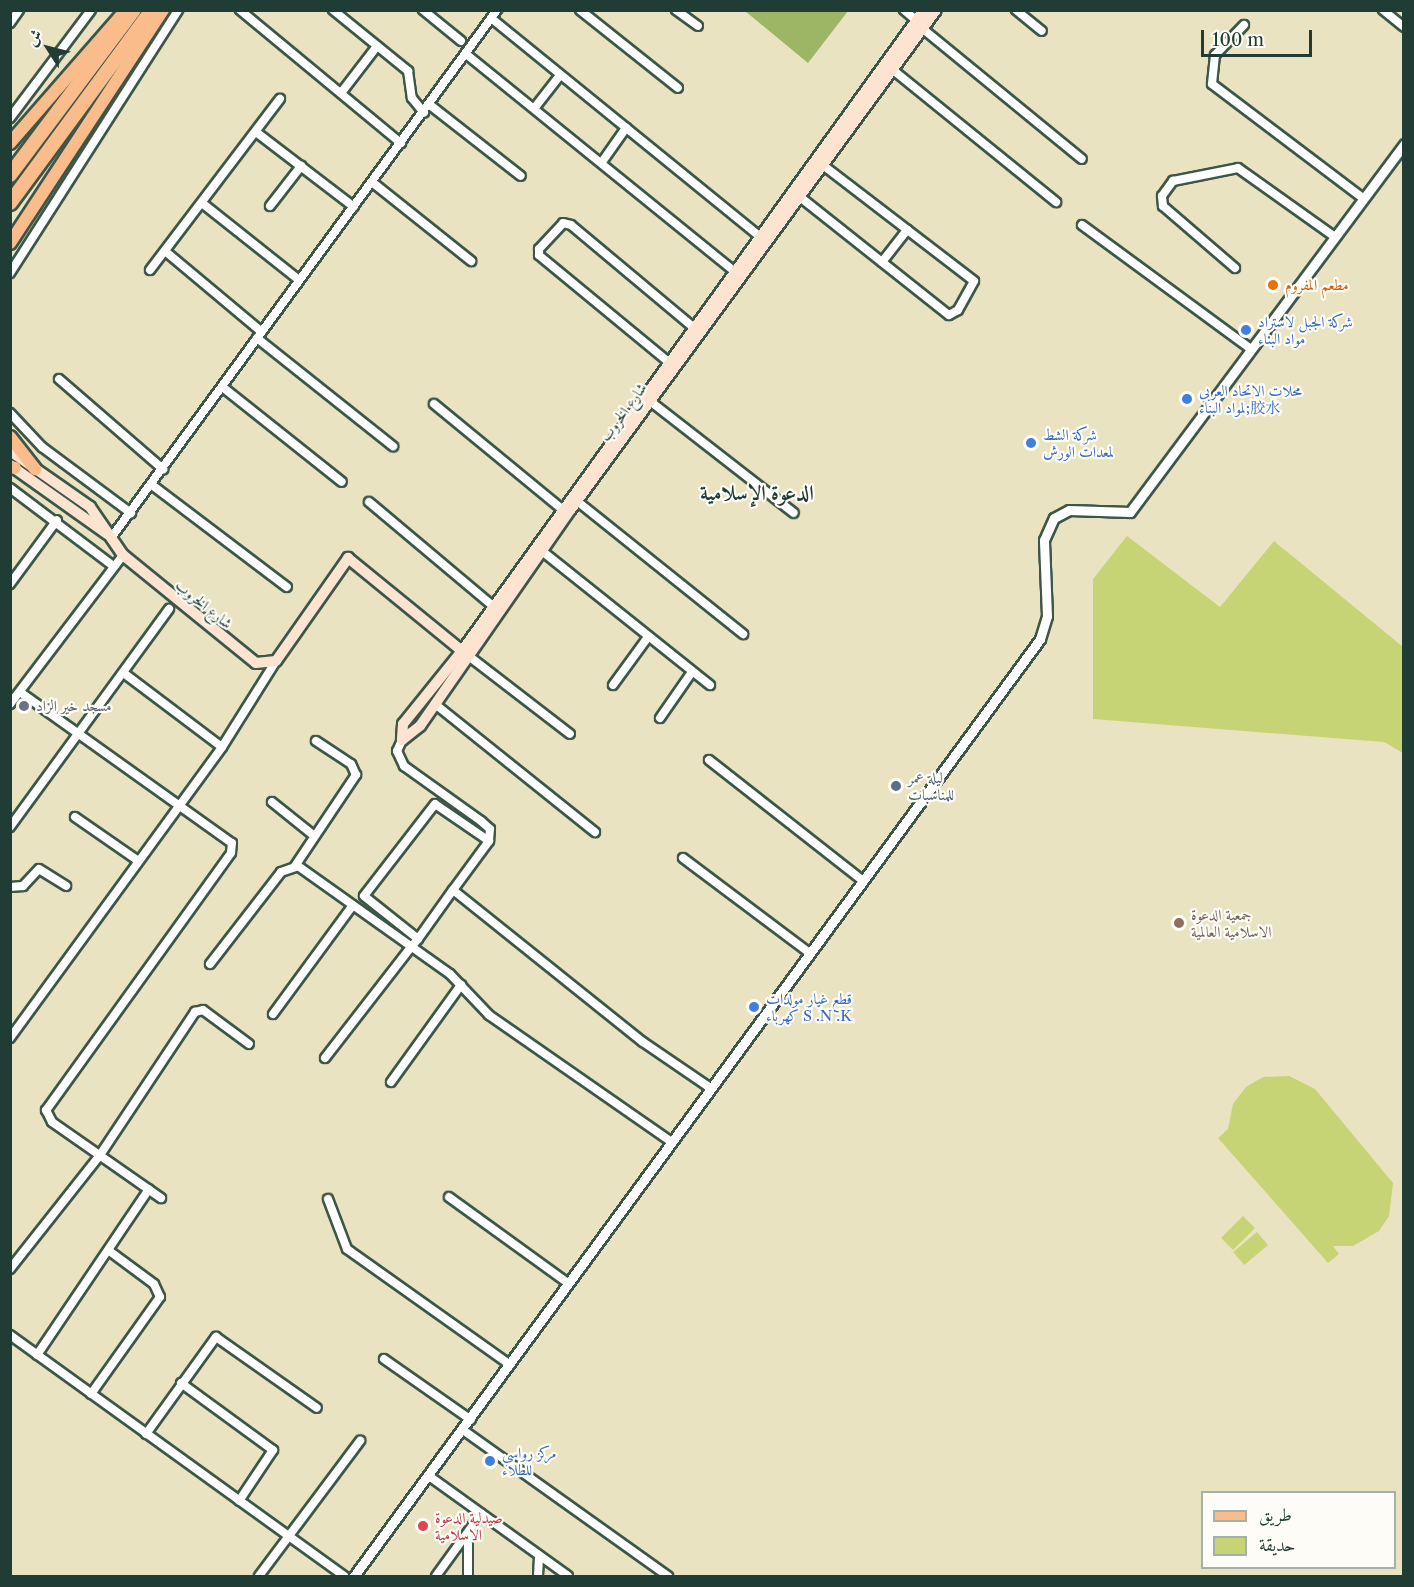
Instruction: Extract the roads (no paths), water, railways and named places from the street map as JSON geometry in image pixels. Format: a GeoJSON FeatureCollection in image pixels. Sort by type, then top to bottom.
{"type":"FeatureCollection","features":[{"type":"Feature","properties":{"kind":"highway"},"geometry":{"type":"LineString","coordinates":[[10,175],[134,10]]}},
{"type":"Feature","properties":{"kind":"highway"},"geometry":{"type":"LineString","coordinates":[[10,203],[152,10]]}},
{"type":"Feature","properties":{"kind":"main road"},"geometry":{"type":"LineString","coordinates":[[10,143],[126,10]]}},
{"type":"Feature","properties":{"kind":"main road"},"geometry":{"type":"LineString","coordinates":[[10,243],[163,10]]}},
{"type":"Feature","properties":{"kind":"main road","name":"شارع الخروب"},"geometry":{"type":"LineString","coordinates":[[924,10],[920,25],[893,70],[800,197],[672,365],[562,509],[493,606],[466,654],[435,704],[413,735],[402,740],[403,724],[466,654],[650,401],[672,365],[694,328],[760,237],[920,25],[936,10]]}},
{"type":"Feature","properties":{"kind":"main road"},"geometry":{"type":"LineString","coordinates":[[10,437],[35,468]]}},
{"type":"Feature","properties":{"kind":"main road","name":"شارع الخروب"},"geometry":{"type":"LineString","coordinates":[[10,451],[95,512],[123,555],[232,646],[256,663],[276,661]]}},
{"type":"Feature","properties":{"kind":"main road","name":"شارع الخروب"},"geometry":{"type":"LineString","coordinates":[[12,467],[109,536]]}},
{"type":"Feature","properties":{"kind":"main road"},"geometry":{"type":"LineString","coordinates":[[276,661],[348,558],[466,654]]}},
{"type":"Feature","properties":{"kind":"street"},"geometry":{"type":"LineString","coordinates":[[10,118],[92,10]]}},
{"type":"Feature","properties":{"kind":"street"},"geometry":{"type":"LineString","coordinates":[[10,273],[178,10]]}},
{"type":"Feature","properties":{"kind":"street"},"geometry":{"type":"LineString","coordinates":[[240,10],[401,143]]}},
{"type":"Feature","properties":{"kind":"street"},"geometry":{"type":"LineString","coordinates":[[333,10],[410,74],[411,95],[424,112]]}},
{"type":"Feature","properties":{"kind":"street"},"geometry":{"type":"LineString","coordinates":[[423,10],[461,41]]}},
{"type":"Feature","properties":{"kind":"street"},"geometry":{"type":"LineString","coordinates":[[109,536],[130,513],[225,389],[299,280],[430,105],[496,10]]}},
{"type":"Feature","properties":{"kind":"street"},"geometry":{"type":"LineString","coordinates":[[580,10],[678,88]]}},
{"type":"Feature","properties":{"kind":"street"},"geometry":{"type":"LineString","coordinates":[[904,10],[1082,159]]}},
{"type":"Feature","properties":{"kind":"street"},"geometry":{"type":"LineString","coordinates":[[1016,10],[1042,31]]}},
{"type":"Feature","properties":{"kind":"street"},"geometry":{"type":"LineString","coordinates":[[1383,10],[1404,27]]}},
{"type":"Feature","properties":{"kind":"street"},"geometry":{"type":"LineString","coordinates":[[10,23],[15,12]]}},
{"type":"Feature","properties":{"kind":"street"},"geometry":{"type":"LineString","coordinates":[[681,12],[698,26]]}},
{"type":"Feature","properties":{"kind":"street"},"geometry":{"type":"LineString","coordinates":[[491,18],[760,237]]}},
{"type":"Feature","properties":{"kind":"street"},"geometry":{"type":"LineString","coordinates":[[1244,25],[1215,55],[1212,84],[1363,198]]}},
{"type":"Feature","properties":{"kind":"street"},"geometry":{"type":"LineString","coordinates":[[342,93],[377,46]]}},
{"type":"Feature","properties":{"kind":"street"},"geometry":{"type":"LineString","coordinates":[[466,54],[536,106],[735,272]]}},
{"type":"Feature","properties":{"kind":"street"},"geometry":{"type":"LineString","coordinates":[[893,70],[1056,202]]}},
{"type":"Feature","properties":{"kind":"street"},"geometry":{"type":"LineString","coordinates":[[536,106],[560,75]]}},
{"type":"Feature","properties":{"kind":"street"},"geometry":{"type":"LineString","coordinates":[[150,270],[280,99]]}},
{"type":"Feature","properties":{"kind":"street"},"geometry":{"type":"LineString","coordinates":[[430,105],[521,176]]}},
{"type":"Feature","properties":{"kind":"street"},"geometry":{"type":"LineString","coordinates":[[602,162],[626,128]]}},
{"type":"Feature","properties":{"kind":"street"},"geometry":{"type":"LineString","coordinates":[[256,132],[354,207]]}},
{"type":"Feature","properties":{"kind":"street"},"geometry":{"type":"LineString","coordinates":[[354,1576],[471,1420],[709,1087],[1046,628],[1044,540],[1054,518],[1069,510],[1129,513],[1403,146]]}},
{"type":"Feature","properties":{"kind":"street"},"geometry":{"type":"LineString","coordinates":[[800,197],[950,316],[958,310],[974,281],[823,165]]}},
{"type":"Feature","properties":{"kind":"street"},"geometry":{"type":"LineString","coordinates":[[270,206],[301,166]]}},
{"type":"Feature","properties":{"kind":"street"},"geometry":{"type":"LineString","coordinates":[[1235,268],[1163,206],[1162,196],[1173,181],[1238,168],[1335,237]]}},
{"type":"Feature","properties":{"kind":"street"},"geometry":{"type":"LineString","coordinates":[[372,182],[471,261]]}},
{"type":"Feature","properties":{"kind":"street"},"geometry":{"type":"LineString","coordinates":[[202,202],[299,280]]}},
{"type":"Feature","properties":{"kind":"street"},"geometry":{"type":"LineString","coordinates":[[672,365],[539,255],[539,249],[562,223],[571,225],[694,328]]}},
{"type":"Feature","properties":{"kind":"street"},"geometry":{"type":"LineString","coordinates":[[1082,225],[1251,349]]}},
{"type":"Feature","properties":{"kind":"street"},"geometry":{"type":"LineString","coordinates":[[882,262],[907,230]]}},
{"type":"Feature","properties":{"kind":"street"},"geometry":{"type":"LineString","coordinates":[[165,251],[260,335],[393,446]]}},
{"type":"Feature","properties":{"kind":"street"},"geometry":{"type":"LineString","coordinates":[[59,379],[163,469]]}},
{"type":"Feature","properties":{"kind":"street"},"geometry":{"type":"LineString","coordinates":[[225,389],[342,482]]}},
{"type":"Feature","properties":{"kind":"street"},"geometry":{"type":"LineString","coordinates":[[650,401],[794,513]]}},
{"type":"Feature","properties":{"kind":"street"},"geometry":{"type":"LineString","coordinates":[[434,404],[562,509]]}},
{"type":"Feature","properties":{"kind":"street"},"geometry":{"type":"LineString","coordinates":[[10,413],[36,442],[130,513]]}},
{"type":"Feature","properties":{"kind":"street"},"geometry":{"type":"LineString","coordinates":[[152,485],[287,587]]}},
{"type":"Feature","properties":{"kind":"street"},"geometry":{"type":"LineString","coordinates":[[10,488],[57,520],[113,566]]}},
{"type":"Feature","properties":{"kind":"street"},"geometry":{"type":"LineString","coordinates":[[369,501],[493,606]]}},
{"type":"Feature","properties":{"kind":"street"},"geometry":{"type":"LineString","coordinates":[[577,501],[743,634]]}},
{"type":"Feature","properties":{"kind":"street"},"geometry":{"type":"LineString","coordinates":[[10,584],[57,520]]}},
{"type":"Feature","properties":{"kind":"street"},"geometry":{"type":"LineString","coordinates":[[542,551],[710,685]]}},
{"type":"Feature","properties":{"kind":"street"},"geometry":{"type":"LineString","coordinates":[[10,704],[123,555]]}},
{"type":"Feature","properties":{"kind":"street"},"geometry":{"type":"LineString","coordinates":[[10,827],[170,609]]}},
{"type":"Feature","properties":{"kind":"street"},"geometry":{"type":"LineString","coordinates":[[613,685],[648,637]]}},
{"type":"Feature","properties":{"kind":"street"},"geometry":{"type":"LineString","coordinates":[[466,654],[570,734]]}},
{"type":"Feature","properties":{"kind":"street"},"geometry":{"type":"LineString","coordinates":[[10,1038],[137,860],[222,747],[276,661]]}},
{"type":"Feature","properties":{"kind":"street"},"geometry":{"type":"LineString","coordinates":[[660,718],[692,672]]}},
{"type":"Feature","properties":{"kind":"street"},"geometry":{"type":"LineString","coordinates":[[124,674],[222,747]]}},
{"type":"Feature","properties":{"kind":"street"},"geometry":{"type":"LineString","coordinates":[[20,692],[230,840],[231,853],[46,1110],[52,1122],[161,1198]]}},
{"type":"Feature","properties":{"kind":"street"},"geometry":{"type":"LineString","coordinates":[[435,704],[596,832]]}},
{"type":"Feature","properties":{"kind":"street"},"geometry":{"type":"LineString","coordinates":[[325,1058],[418,939],[489,841],[490,829],[482,821],[404,766],[397,751],[402,740]]}},
{"type":"Feature","properties":{"kind":"street"},"geometry":{"type":"LineString","coordinates":[[210,964],[281,873],[295,866],[313,835],[356,775],[351,764],[316,741]]}},
{"type":"Feature","properties":{"kind":"street"},"geometry":{"type":"LineString","coordinates":[[709,760],[861,879]]}},
{"type":"Feature","properties":{"kind":"street"},"geometry":{"type":"LineString","coordinates":[[272,802],[313,835]]}},
{"type":"Feature","properties":{"kind":"street"},"geometry":{"type":"LineString","coordinates":[[418,939],[369,904],[365,890],[432,805],[489,841]]}},
{"type":"Feature","properties":{"kind":"street"},"geometry":{"type":"LineString","coordinates":[[75,817],[137,860]]}},
{"type":"Feature","properties":{"kind":"street"},"geometry":{"type":"LineString","coordinates":[[683,858],[808,952]]}},
{"type":"Feature","properties":{"kind":"street"},"geometry":{"type":"LineString","coordinates":[[295,866],[412,946],[461,985],[489,1015],[670,1141]]}},
{"type":"Feature","properties":{"kind":"street"},"geometry":{"type":"LineString","coordinates":[[10,887],[23,886],[39,869],[66,886]]}},
{"type":"Feature","properties":{"kind":"street"},"geometry":{"type":"LineString","coordinates":[[453,890],[635,1036],[709,1087]]}},
{"type":"Feature","properties":{"kind":"street"},"geometry":{"type":"LineString","coordinates":[[273,1014],[353,905]]}},
{"type":"Feature","properties":{"kind":"street"},"geometry":{"type":"LineString","coordinates":[[391,1082],[461,985]]}},
{"type":"Feature","properties":{"kind":"street"},"geometry":{"type":"LineString","coordinates":[[10,1269],[100,1155],[198,1009],[249,1044]]}},
{"type":"Feature","properties":{"kind":"street"},"geometry":{"type":"LineString","coordinates":[[37,1355],[149,1189]]}},
{"type":"Feature","properties":{"kind":"street"},"geometry":{"type":"LineString","coordinates":[[449,1197],[569,1284]]}},
{"type":"Feature","properties":{"kind":"street"},"geometry":{"type":"LineString","coordinates":[[328,1199],[347,1249],[510,1365]]}},
{"type":"Feature","properties":{"kind":"street"},"geometry":{"type":"LineString","coordinates":[[91,1394],[159,1298],[154,1284],[108,1250]]}},
{"type":"Feature","properties":{"kind":"street"},"geometry":{"type":"LineString","coordinates":[[10,1335],[344,1576]]}},
{"type":"Feature","properties":{"kind":"street"},"geometry":{"type":"LineString","coordinates":[[146,1434],[210,1341],[219,1337],[317,1408]]}},
{"type":"Feature","properties":{"kind":"street"},"geometry":{"type":"LineString","coordinates":[[384,1359],[471,1420]]}},
{"type":"Feature","properties":{"kind":"street"},"geometry":{"type":"LineString","coordinates":[[181,1383],[273,1450],[239,1501]]}},
{"type":"Feature","properties":{"kind":"street"},"geometry":{"type":"LineString","coordinates":[[463,1430],[668,1576]]}},
{"type":"Feature","properties":{"kind":"street"},"geometry":{"type":"LineString","coordinates":[[259,1576],[291,1539],[360,1442]]}},
{"type":"Feature","properties":{"kind":"street"},"geometry":{"type":"LineString","coordinates":[[429,1476],[568,1576]]}},
{"type":"Feature","properties":{"kind":"street"},"geometry":{"type":"LineString","coordinates":[[436,1576],[481,1514]]}},
{"type":"Feature","properties":{"kind":"street"},"geometry":{"type":"LineString","coordinates":[[468,1534],[468,1576]]}},
{"type":"Feature","properties":{"kind":"street"},"geometry":{"type":"LineString","coordinates":[[538,1576],[539,1556]]}},
{"type":"Feature","properties":{"kind":"place","name":"مطعم المفروم"},"geometry":{"type":"Point","coordinates":[1273,285]}},
{"type":"Feature","properties":{"kind":"place","name":"شركة الجبل لاستراد مواد البناء"},"geometry":{"type":"Point","coordinates":[1246,330]}},
{"type":"Feature","properties":{"kind":"place","name":"محلات الاتحاد العربي لمواد البناء;胶水"},"geometry":{"type":"Point","coordinates":[1187,399]}},
{"type":"Feature","properties":{"kind":"place","name":"شركة الشط لمعدات الورش"},"geometry":{"type":"Point","coordinates":[1031,443]}},
{"type":"Feature","properties":{"kind":"place","name":"مسجد خير الزاد"},"geometry":{"type":"Point","coordinates":[24,706]}},
{"type":"Feature","properties":{"kind":"place","name":"ليلة عمر للمناسبات"},"geometry":{"type":"Point","coordinates":[896,786]}},
{"type":"Feature","properties":{"kind":"place","name":"جمعية الدعوة الاسلامية العالمية"},"geometry":{"type":"Point","coordinates":[1179,923]}},
{"type":"Feature","properties":{"kind":"place","name":"قطع غيار مولدات كهرباء S .N .K"},"geometry":{"type":"Point","coordinates":[754,1007]}},
{"type":"Feature","properties":{"kind":"place","name":"مركز رواسي للطلاء"},"geometry":{"type":"Point","coordinates":[490,1461]}},
{"type":"Feature","properties":{"kind":"place","name":"صيدلية الدعوة الاسلامية"},"geometry":{"type":"Point","coordinates":[423,1526]}},
{"type":"Feature","properties":{"kind":"district","name":"الدعوة الإسلامية"},"geometry":{"type":"Point","coordinates":[757,493]}}]}
